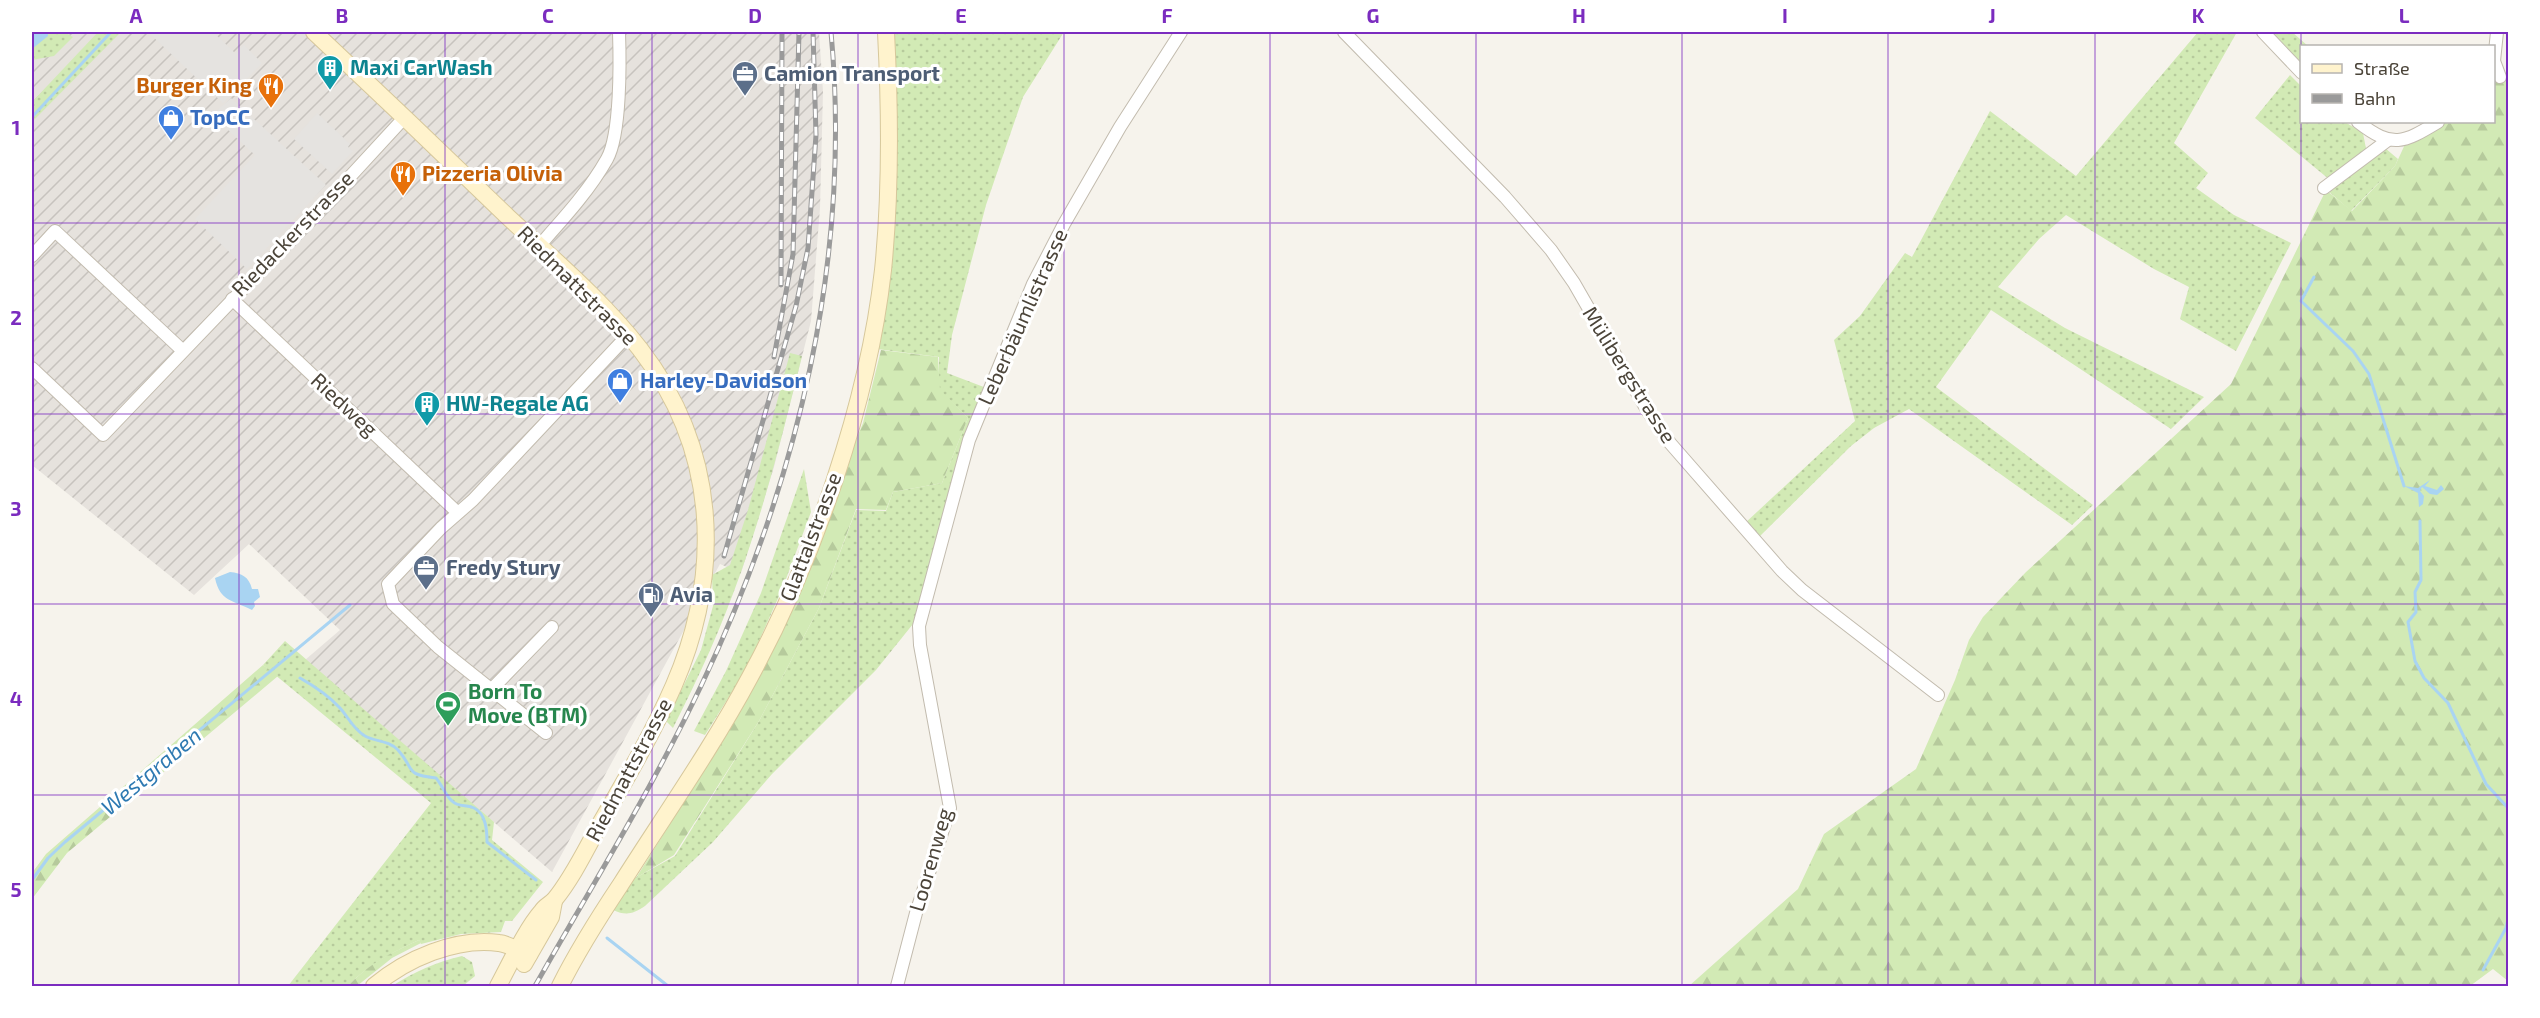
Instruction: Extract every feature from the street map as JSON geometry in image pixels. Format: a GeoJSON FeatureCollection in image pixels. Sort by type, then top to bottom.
{"type":"FeatureCollection","features":[{"type":"Feature","properties":{"kind":"main road","name":"Riedmattstrasse"},"geometry":{"type":"LineString","coordinates":[[314,32],[539,246],[628,335],[662,384],[676,410],[694,458],[706,516],[707,553],[703,592],[684,661],[662,711],[607,812],[554,900],[551,917],[523,952]]}},
{"type":"Feature","properties":{"kind":"main road","name":"Glattalstrasse"},"geometry":{"type":"LineString","coordinates":[[560,987],[589,933],[750,678],[795,584],[834,477],[854,416],[869,355],[883,270],[888,184],[886,32]]}},
{"type":"Feature","properties":{"kind":"main road"},"geometry":{"type":"LineString","coordinates":[[374,987],[413,961],[444,949],[484,942],[502,943],[523,952]]}},
{"type":"Feature","properties":{"kind":"main road"},"geometry":{"type":"LineString","coordinates":[[498,987],[523,952]]}},
{"type":"Feature","properties":{"kind":"main road"},"geometry":{"type":"LineString","coordinates":[[511,987],[523,952]]}},
{"type":"Feature","properties":{"kind":"street"},"geometry":{"type":"LineString","coordinates":[[539,246],[576,204],[608,157],[621,69],[619,32]]}},
{"type":"Feature","properties":{"kind":"street","name":"Leberbäumlistrasse"},"geometry":{"type":"LineString","coordinates":[[919,626],[969,440],[1033,284],[1064,224],[1114,137],[1181,32]]}},
{"type":"Feature","properties":{"kind":"street","name":"Mülibergstrasse"},"geometry":{"type":"LineString","coordinates":[[1344,32],[1501,194],[1551,250],[1574,283],[1647,410],[1670,443],[1706,487],[1802,590],[1938,695]]}},
{"type":"Feature","properties":{"kind":"street"},"geometry":{"type":"LineString","coordinates":[[2264,32],[2300,72]]}},
{"type":"Feature","properties":{"kind":"street"},"geometry":{"type":"LineString","coordinates":[[2495,51],[2497,32]]}},
{"type":"Feature","properties":{"kind":"street","name":"Riedackerstrasse"},"geometry":{"type":"LineString","coordinates":[[32,368],[103,435],[334,194],[404,117]]}},
{"type":"Feature","properties":{"kind":"street"},"geometry":{"type":"LineString","coordinates":[[2359,123],[2375,135],[2397,142],[2407,140],[2436,123]]}},
{"type":"Feature","properties":{"kind":"street"},"geometry":{"type":"LineString","coordinates":[[2324,188],[2388,140]]}},
{"type":"Feature","properties":{"kind":"street"},"geometry":{"type":"LineString","coordinates":[[32,256],[55,231],[182,350]]}},
{"type":"Feature","properties":{"kind":"street","name":"Riedweg"},"geometry":{"type":"LineString","coordinates":[[232,299],[457,512]]}},
{"type":"Feature","properties":{"kind":"street"},"geometry":{"type":"LineString","coordinates":[[546,733],[438,647],[393,604],[388,584],[457,512],[472,500],[628,335]]}},
{"type":"Feature","properties":{"kind":"street","name":"Loorenweg"},"geometry":{"type":"LineString","coordinates":[[897,987],[916,913],[950,808],[920,645],[919,626]]}},
{"type":"Feature","properties":{"kind":"street"},"geometry":{"type":"LineString","coordinates":[[491,690],[552,627]]}},
{"type":"Feature","properties":{"kind":"shaded area"},"geometry":{"type":"Polygon","coordinates":[[[32,32],[819,32],[823,92],[820,208],[811,321],[774,467],[741,573],[720,564],[552,872],[305,660],[340,630],[249,544],[194,595],[32,465],[32,32]]]}},
{"type":"Feature","properties":{"kind":"shaded area"},"geometry":{"type":"Polygon","coordinates":[[[148,32],[213,32],[235,53],[244,45],[262,63],[223,103],[148,32]]]}},
{"type":"Feature","properties":{"kind":"shaded area"},"geometry":{"type":"Polygon","coordinates":[[[231,98],[326,185],[247,269],[195,219],[255,155],[212,115],[231,98]]]}},
{"type":"Feature","properties":{"kind":"shaded area"},"geometry":{"type":"Polygon","coordinates":[[[317,113],[350,144],[348,147],[353,151],[332,174],[294,139],[317,113]]]}},
{"type":"Feature","properties":{"kind":"green space"},"geometry":{"type":"Polygon","coordinates":[[[32,32],[64,32],[73,37],[54,56],[32,60],[32,32]]]}},
{"type":"Feature","properties":{"kind":"green space"},"geometry":{"type":"Polygon","coordinates":[[[98,32],[121,32],[32,122],[32,102],[98,32]]]}},
{"type":"Feature","properties":{"kind":"green space"},"geometry":{"type":"Polygon","coordinates":[[[893,32],[1064,32],[1023,97],[986,205],[952,335],[947,373],[989,389],[917,619],[876,670],[772,774],[713,842],[645,906],[629,913],[618,912],[613,910],[630,881],[675,856],[759,721],[819,608],[856,510],[886,511],[893,492],[942,483],[968,418],[939,390],[939,357],[877,349],[893,32]]]}},
{"type":"Feature","properties":{"kind":"green space"},"geometry":{"type":"Polygon","coordinates":[[[2198,32],[2237,32],[2174,143],[2208,173],[2196,188],[2234,215],[2291,243],[2236,351],[2180,319],[2189,287],[2154,269],[2066,215],[2039,239],[1998,287],[2065,328],[2204,397],[2171,429],[1991,310],[1936,387],[2093,505],[2072,525],[1909,409],[1874,428],[1851,446],[1758,538],[1744,524],[1855,421],[1834,340],[1860,316],[1905,253],[1912,257],[1990,111],[2076,176],[2198,32]]]}},
{"type":"Feature","properties":{"kind":"green space"},"geometry":{"type":"Polygon","coordinates":[[[2268,32],[2292,32],[2307,45],[2300,45],[2300,67],[2268,32]]]}},
{"type":"Feature","properties":{"kind":"green space"},"geometry":{"type":"Polygon","coordinates":[[[2508,71],[2508,981],[2493,969],[2470,986],[1689,986],[1798,889],[1824,834],[1916,769],[1955,680],[1969,640],[1983,617],[2026,572],[2231,384],[2326,190],[2352,211],[2395,166],[2407,140],[2436,123],[2495,123],[2495,81],[2508,71]]]}},
{"type":"Feature","properties":{"kind":"green space"},"geometry":{"type":"Polygon","coordinates":[[[2290,75],[2300,85],[2300,123],[2347,123],[2363,133],[2368,159],[2385,148],[2398,159],[2395,166],[2351,211],[2327,190],[2330,180],[2255,118],[2290,75]]]}},
{"type":"Feature","properties":{"kind":"green space"},"geometry":{"type":"Polygon","coordinates":[[[881,350],[938,357],[940,390],[968,418],[942,483],[893,492],[886,510],[856,509],[819,608],[759,721],[674,855],[636,878],[722,741],[833,496],[863,423],[881,350]]]}},
{"type":"Feature","properties":{"kind":"green space"},"geometry":{"type":"Polygon","coordinates":[[[790,353],[802,356],[759,519],[718,632],[673,728],[666,721],[701,650],[713,606],[712,575],[730,565],[748,510],[790,353]]]}},
{"type":"Feature","properties":{"kind":"green space"},"geometry":{"type":"Polygon","coordinates":[[[804,469],[811,512],[783,587],[747,668],[705,735],[694,731],[726,671],[761,593],[804,469]]]}},
{"type":"Feature","properties":{"kind":"green space"},"geometry":{"type":"Polygon","coordinates":[[[285,641],[494,822],[492,840],[543,882],[512,921],[505,921],[501,932],[461,934],[421,944],[419,940],[372,965],[348,986],[288,986],[431,803],[263,665],[285,641]]]}},
{"type":"Feature","properties":{"kind":"green space"},"geometry":{"type":"Polygon","coordinates":[[[263,665],[278,676],[67,853],[32,899],[32,873],[46,854],[263,665]]]}},
{"type":"Feature","properties":{"kind":"green space"},"geometry":{"type":"Polygon","coordinates":[[[419,940],[421,943],[392,958],[357,986],[348,986],[381,959],[419,940]]]}},
{"type":"Feature","properties":{"kind":"green space"},"geometry":{"type":"Polygon","coordinates":[[[462,956],[472,962],[475,976],[463,986],[392,986],[425,968],[462,956]]]}},
{"type":"Feature","properties":{"kind":"water"},"geometry":{"type":"Polygon","coordinates":[[[32,32],[48,32],[48,36],[32,49],[32,32]]]}},
{"type":"Feature","properties":{"kind":"water"},"geometry":{"type":"Polygon","coordinates":[[[2430,480],[2425,486],[2437,490],[2441,485],[2444,489],[2437,495],[2430,494],[2422,487],[2420,491],[2424,496],[2423,504],[2419,507],[2418,493],[2404,486],[2418,488],[2430,480]]]}},
{"type":"Feature","properties":{"kind":"water"},"geometry":{"type":"Polygon","coordinates":[[[230,572],[244,576],[252,589],[258,589],[260,597],[254,602],[255,606],[252,610],[228,599],[220,592],[215,578],[230,572]]]}},
{"type":"Feature","properties":{"kind":"waterway"},"geometry":{"type":"LineString","coordinates":[[32,117],[111,32]]}},
{"type":"Feature","properties":{"kind":"waterway"},"geometry":{"type":"LineString","coordinates":[[2314,277],[2301,301],[2353,351],[2369,374],[2404,486]]}},
{"type":"Feature","properties":{"kind":"waterway"},"geometry":{"type":"LineString","coordinates":[[2420,521],[2421,580],[2415,592],[2416,612],[2408,622],[2415,661],[2424,678],[2448,703],[2486,784],[2508,808]]}},
{"type":"Feature","properties":{"kind":"waterway","name":"Westgraben"},"geometry":{"type":"LineString","coordinates":[[32,880],[48,858],[65,842],[350,605]]}},
{"type":"Feature","properties":{"kind":"waterway"},"geometry":{"type":"LineString","coordinates":[[300,678],[331,699],[361,733],[398,750],[414,773],[436,778],[455,803],[478,811],[485,823],[487,842],[536,880]]}},
{"type":"Feature","properties":{"kind":"waterway"},"geometry":{"type":"LineString","coordinates":[[2483,970],[2506,928],[2508,919]]}},
{"type":"Feature","properties":{"kind":"waterway"},"geometry":{"type":"LineString","coordinates":[[607,938],[668,986]]}},
{"type":"Feature","properties":{"kind":"railway"},"geometry":{"type":"LineString","coordinates":[[781,285],[782,32]]}},
{"type":"Feature","properties":{"kind":"railway"},"geometry":{"type":"LineString","coordinates":[[774,357],[793,254],[799,32]]}},
{"type":"Feature","properties":{"kind":"railway"},"geometry":{"type":"LineString","coordinates":[[724,556],[796,306],[808,248],[816,135],[813,32]]}},
{"type":"Feature","properties":{"kind":"railway"},"geometry":{"type":"LineString","coordinates":[[535,986],[642,800],[682,724],[735,609],[765,530],[790,449],[810,367],[825,284],[833,201],[835,117],[831,32]]}},
{"type":"Feature","properties":{"kind":"place","name":"Maxi CarWash"},"geometry":{"type":"Point","coordinates":[330,91]}},
{"type":"Feature","properties":{"kind":"place","name":"Camion Transport"},"geometry":{"type":"Point","coordinates":[745,97]}},
{"type":"Feature","properties":{"kind":"place","name":"Burger King"},"geometry":{"type":"Point","coordinates":[271,109]}},
{"type":"Feature","properties":{"kind":"place","name":"TopCC"},"geometry":{"type":"Point","coordinates":[171,141]}},
{"type":"Feature","properties":{"kind":"place","name":"Pizzeria Olivia"},"geometry":{"type":"Point","coordinates":[403,197]}},
{"type":"Feature","properties":{"kind":"place","name":"Harley-Davidson"},"geometry":{"type":"Point","coordinates":[620,404]}},
{"type":"Feature","properties":{"kind":"place","name":"HW-Regale AG"},"geometry":{"type":"Point","coordinates":[427,427]}},
{"type":"Feature","properties":{"kind":"place","name":"Fredy Stury"},"geometry":{"type":"Point","coordinates":[426,591]}},
{"type":"Feature","properties":{"kind":"place","name":"Avia"},"geometry":{"type":"Point","coordinates":[651,618]}},
{"type":"Feature","properties":{"kind":"place","name":"Born To Move (BTM)"},"geometry":{"type":"Point","coordinates":[448,727]}}]}
